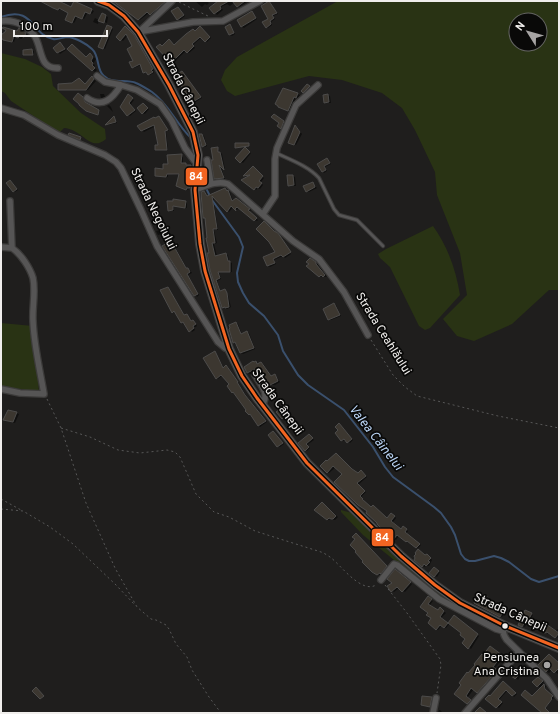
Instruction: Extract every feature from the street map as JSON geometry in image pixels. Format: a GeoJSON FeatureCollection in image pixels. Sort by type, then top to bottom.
{"type":"FeatureCollection","features":[{"type":"Feature","properties":{"kind":"street","name":"Strada Cânepii"},"geometry":{"type":"LineString","coordinates":[[98,1],[108,5],[124,16],[138,32],[169,85],[192,132],[197,148],[195,190],[200,244],[205,271],[229,349],[242,376],[262,405],[306,463],[401,556],[435,585],[452,598],[504,628],[559,648]]}},
{"type":"Feature","properties":{"kind":"street"},"geometry":{"type":"LineString","coordinates":[[138,32],[172,1]]}},
{"type":"Feature","properties":{"kind":"street"},"geometry":{"type":"LineString","coordinates":[[138,32],[188,22],[226,20],[260,1]]}},
{"type":"Feature","properties":{"kind":"street"},"geometry":{"type":"LineString","coordinates":[[1,21],[9,20],[29,29],[37,41],[41,56],[45,62],[53,68],[58,68]]}},
{"type":"Feature","properties":{"kind":"street"},"geometry":{"type":"LineString","coordinates":[[97,76],[105,82],[122,85],[137,90],[160,104],[172,121],[185,148],[197,164]]}},
{"type":"Feature","properties":{"kind":"street"},"geometry":{"type":"LineString","coordinates":[[87,98],[96,103],[106,101],[111,98],[122,85]]}},
{"type":"Feature","properties":{"kind":"street"},"geometry":{"type":"LineString","coordinates":[[263,214],[275,196],[276,153],[296,106],[318,85]]}},
{"type":"Feature","properties":{"kind":"street","name":"Strada Negoiului"},"geometry":{"type":"LineString","coordinates":[[1,108],[17,112],[58,135],[105,155],[116,162],[121,168],[152,236],[165,259],[218,342],[225,348],[229,349]]}},
{"type":"Feature","properties":{"kind":"street"},"geometry":{"type":"LineString","coordinates":[[207,160],[211,184]]}},
{"type":"Feature","properties":{"kind":"street","name":"Strada Ceahlăului"},"geometry":{"type":"LineString","coordinates":[[195,190],[211,184],[228,184],[293,241],[319,259],[344,292],[368,335]]}},
{"type":"Feature","properties":{"kind":"street"},"geometry":{"type":"LineString","coordinates":[[1,389],[20,393],[44,394],[37,359],[33,322],[33,279],[27,265],[12,248],[10,201]]}},
{"type":"Feature","properties":{"kind":"street"},"geometry":{"type":"LineString","coordinates":[[1,247],[12,248]]}},
{"type":"Feature","properties":{"kind":"street"},"geometry":{"type":"LineString","coordinates":[[255,375],[266,396],[262,405]]}},
{"type":"Feature","properties":{"kind":"street"},"geometry":{"type":"LineString","coordinates":[[381,580],[391,566],[394,564],[397,565],[439,599],[496,629],[504,628],[507,640],[547,679],[559,697]]}},
{"type":"Feature","properties":{"kind":"street"},"geometry":{"type":"LineString","coordinates":[[465,713],[519,652]]}},
{"type":"Feature","properties":{"kind":"street"},"geometry":{"type":"LineString","coordinates":[[433,713],[436,698]]}},
{"type":"Feature","properties":{"kind":"lane"},"geometry":{"type":"LineString","coordinates":[[276,153],[315,174],[319,178],[334,209],[339,215],[357,220],[383,246]]}},
{"type":"Feature","properties":{"kind":"path"},"geometry":{"type":"LineString","coordinates":[[177,1],[217,21]]}},
{"type":"Feature","properties":{"kind":"path","name":"Strada Ceahlăului"},"geometry":{"type":"LineString","coordinates":[[368,335],[404,388],[417,396],[498,416],[559,428]]}},
{"type":"Feature","properties":{"kind":"path"},"geometry":{"type":"LineString","coordinates":[[44,394],[61,428],[86,503],[115,568],[137,607]]}},
{"type":"Feature","properties":{"kind":"path"},"geometry":{"type":"LineString","coordinates":[[61,428],[90,437],[118,450],[140,453],[167,450],[175,452],[180,457],[196,494],[214,512],[229,517],[255,532],[325,554],[362,585],[368,587],[374,586],[381,580],[440,659],[440,674],[436,698]]}},
{"type":"Feature","properties":{"kind":"path"},"geometry":{"type":"LineString","coordinates":[[1,499],[50,527],[73,544],[137,607],[151,619],[166,625],[176,644],[187,657],[192,670],[221,713]]}},
{"type":"Feature","properties":{"kind":"path"},"geometry":{"type":"LineString","coordinates":[[1,509],[23,511]]}},
{"type":"Feature","properties":{"kind":"green space"},"geometry":{"type":"Polygon","coordinates":[[[338,1],[559,1],[559,290],[549,290],[512,324],[474,341],[457,336],[443,319],[467,295],[460,253],[437,195],[435,172],[415,130],[402,108],[382,93],[342,80],[309,76],[235,96],[227,91],[221,80],[225,70],[237,57],[338,1]]]}},
{"type":"Feature","properties":{"kind":"green space"},"geometry":{"type":"Polygon","coordinates":[[[1,53],[25,59],[42,67],[51,74],[53,86],[81,113],[105,129],[106,139],[100,143],[91,142],[71,129],[64,128],[59,133],[11,101],[5,93],[1,91],[1,53]]]}},
{"type":"Feature","properties":{"kind":"green space"},"geometry":{"type":"Polygon","coordinates":[[[433,226],[451,259],[460,295],[430,328],[425,330],[419,326],[390,267],[380,258],[378,254],[433,226]]]}},
{"type":"Feature","properties":{"kind":"green space"},"geometry":{"type":"Polygon","coordinates":[[[1,323],[33,326],[39,392],[1,386],[1,323]]]}},
{"type":"Feature","properties":{"kind":"green space"},"geometry":{"type":"Polygon","coordinates":[[[341,510],[352,513],[408,566],[483,618],[445,600],[435,593],[363,535],[341,512],[341,510]]]}},
{"type":"Feature","properties":{"kind":"building"},"geometry":{"type":"Polygon","coordinates":[[[40,1],[59,1],[71,7],[74,1],[92,9],[90,14],[85,12],[82,19],[75,16],[72,23],[65,20],[68,13],[59,8],[58,10],[53,8],[40,1]]]}},
{"type":"Feature","properties":{"kind":"building"},"geometry":{"type":"Polygon","coordinates":[[[113,1],[166,1],[150,15],[147,12],[138,20],[113,1]]]}},
{"type":"Feature","properties":{"kind":"building"},"geometry":{"type":"Polygon","coordinates":[[[218,1],[229,1],[220,6],[221,9],[214,14],[209,8],[218,1]]]}},
{"type":"Feature","properties":{"kind":"building"},"geometry":{"type":"Polygon","coordinates":[[[232,1],[245,1],[237,7],[232,1]]]}},
{"type":"Feature","properties":{"kind":"building"},"geometry":{"type":"Polygon","coordinates":[[[269,1],[277,13],[272,15],[274,18],[270,21],[271,24],[266,28],[262,22],[268,19],[261,6],[269,1]]]}},
{"type":"Feature","properties":{"kind":"building"},"geometry":{"type":"Polygon","coordinates":[[[178,7],[184,15],[177,20],[171,11],[178,7]]]}},
{"type":"Feature","properties":{"kind":"building"},"geometry":{"type":"Polygon","coordinates":[[[252,11],[256,18],[241,27],[237,20],[252,11]]]}},
{"type":"Feature","properties":{"kind":"building"},"geometry":{"type":"Polygon","coordinates":[[[102,13],[106,15],[104,23],[98,21],[102,13]]]}},
{"type":"Feature","properties":{"kind":"building"},"geometry":{"type":"Polygon","coordinates":[[[230,24],[234,33],[229,35],[225,27],[230,24]]]}},
{"type":"Feature","properties":{"kind":"building"},"geometry":{"type":"Polygon","coordinates":[[[107,25],[112,27],[103,49],[98,47],[107,25]]]}},
{"type":"Feature","properties":{"kind":"building"},"geometry":{"type":"Polygon","coordinates":[[[125,26],[134,35],[153,69],[151,70],[153,72],[148,75],[146,72],[143,73],[140,64],[132,68],[129,62],[133,61],[127,49],[132,46],[126,34],[120,41],[116,37],[125,26]]]}},
{"type":"Feature","properties":{"kind":"building"},"geometry":{"type":"Polygon","coordinates":[[[200,26],[210,37],[205,42],[200,37],[192,44],[194,46],[187,53],[184,50],[172,62],[170,62],[156,47],[160,44],[162,46],[169,39],[174,45],[186,34],[193,29],[195,31],[200,26]]]}},
{"type":"Feature","properties":{"kind":"building"},"geometry":{"type":"Polygon","coordinates":[[[2,28],[17,31],[19,28],[26,33],[24,37],[20,36],[18,38],[14,36],[12,42],[3,40],[1,37],[6,30],[2,28]]]}},
{"type":"Feature","properties":{"kind":"building"},"geometry":{"type":"Polygon","coordinates":[[[60,42],[65,49],[57,53],[53,48],[60,42]]]}},
{"type":"Feature","properties":{"kind":"building"},"geometry":{"type":"Polygon","coordinates":[[[72,44],[86,57],[90,53],[93,57],[91,61],[95,68],[92,71],[67,49],[72,44]]]}},
{"type":"Feature","properties":{"kind":"building"},"geometry":{"type":"Polygon","coordinates":[[[32,49],[33,55],[23,55],[23,50],[32,49]]]}},
{"type":"Feature","properties":{"kind":"building"},"geometry":{"type":"Polygon","coordinates":[[[182,71],[201,97],[191,103],[174,76],[182,71]]]}},
{"type":"Feature","properties":{"kind":"building"},"geometry":{"type":"Polygon","coordinates":[[[92,76],[94,79],[86,90],[58,90],[58,84],[72,83],[79,78],[85,84],[92,76]]]}},
{"type":"Feature","properties":{"kind":"building"},"geometry":{"type":"Polygon","coordinates":[[[307,84],[310,86],[303,93],[301,91],[307,84]]]}},
{"type":"Feature","properties":{"kind":"building"},"geometry":{"type":"Polygon","coordinates":[[[283,88],[298,93],[296,98],[294,97],[288,111],[278,107],[275,104],[283,88]]]}},
{"type":"Feature","properties":{"kind":"building"},"geometry":{"type":"Polygon","coordinates":[[[78,93],[83,97],[85,102],[99,110],[98,115],[86,111],[73,99],[78,93]]]}},
{"type":"Feature","properties":{"kind":"building"},"geometry":{"type":"Polygon","coordinates":[[[128,94],[133,98],[129,103],[135,110],[127,116],[120,107],[128,94]]]}},
{"type":"Feature","properties":{"kind":"building"},"geometry":{"type":"Polygon","coordinates":[[[328,94],[329,102],[324,103],[323,95],[328,94]]]}},
{"type":"Feature","properties":{"kind":"building"},"geometry":{"type":"Polygon","coordinates":[[[143,103],[148,108],[142,114],[137,108],[143,103]]]}},
{"type":"Feature","properties":{"kind":"building"},"geometry":{"type":"Polygon","coordinates":[[[274,114],[284,121],[281,129],[277,126],[279,123],[271,117],[274,114]]]}},
{"type":"Feature","properties":{"kind":"building"},"geometry":{"type":"Polygon","coordinates":[[[114,116],[116,122],[105,125],[114,116]]]}},
{"type":"Feature","properties":{"kind":"building"},"geometry":{"type":"Polygon","coordinates":[[[159,116],[168,130],[165,131],[167,150],[155,150],[155,145],[158,145],[154,125],[141,131],[137,126],[159,116]]]}},
{"type":"Feature","properties":{"kind":"building"},"geometry":{"type":"Polygon","coordinates":[[[295,125],[300,132],[294,145],[288,143],[295,125]]]}},
{"type":"Feature","properties":{"kind":"building"},"geometry":{"type":"Polygon","coordinates":[[[69,133],[81,137],[80,140],[68,135],[69,133]]]}},
{"type":"Feature","properties":{"kind":"building"},"geometry":{"type":"Polygon","coordinates":[[[199,134],[202,134],[206,145],[202,147],[199,134]]]}},
{"type":"Feature","properties":{"kind":"building"},"geometry":{"type":"Polygon","coordinates":[[[235,143],[249,143],[249,146],[235,148],[235,143]]]}},
{"type":"Feature","properties":{"kind":"building"},"geometry":{"type":"Polygon","coordinates":[[[218,147],[218,152],[220,152],[224,170],[219,165],[224,178],[214,179],[211,148],[218,147]]]}},
{"type":"Feature","properties":{"kind":"building"},"geometry":{"type":"Polygon","coordinates":[[[245,147],[250,152],[240,163],[235,158],[245,147]]]}},
{"type":"Feature","properties":{"kind":"building"},"geometry":{"type":"Polygon","coordinates":[[[182,154],[181,163],[191,165],[190,188],[187,188],[186,190],[176,186],[179,174],[167,174],[166,177],[155,176],[155,168],[163,169],[163,164],[168,164],[167,155],[182,154]]]}},
{"type":"Feature","properties":{"kind":"building"},"geometry":{"type":"Polygon","coordinates":[[[327,158],[330,163],[324,166],[326,170],[322,172],[317,164],[327,158]]]}},
{"type":"Feature","properties":{"kind":"building"},"geometry":{"type":"Polygon","coordinates":[[[253,166],[263,176],[259,181],[262,183],[254,190],[241,180],[250,175],[243,176],[253,166]]]}},
{"type":"Feature","properties":{"kind":"building"},"geometry":{"type":"Polygon","coordinates":[[[287,175],[293,175],[294,185],[288,186],[287,175]]]}},
{"type":"Feature","properties":{"kind":"building"},"geometry":{"type":"Polygon","coordinates":[[[10,180],[17,189],[13,192],[6,183],[10,180]]]}},
{"type":"Feature","properties":{"kind":"building"},"geometry":{"type":"Polygon","coordinates":[[[313,182],[315,187],[306,192],[303,186],[313,182]]]}},
{"type":"Feature","properties":{"kind":"building"},"geometry":{"type":"Polygon","coordinates":[[[225,188],[227,191],[228,190],[232,201],[236,198],[250,209],[248,210],[257,218],[254,221],[237,207],[235,209],[236,211],[231,206],[227,212],[212,196],[217,229],[213,229],[215,243],[212,243],[215,256],[226,253],[228,261],[230,261],[230,272],[218,272],[220,278],[216,280],[220,291],[225,289],[227,293],[229,307],[222,308],[210,270],[201,192],[204,191],[207,196],[225,188]]]}},
{"type":"Feature","properties":{"kind":"building"},"geometry":{"type":"Polygon","coordinates":[[[173,199],[186,201],[185,208],[173,206],[173,210],[168,211],[167,201],[173,201],[173,199]]]}},
{"type":"Feature","properties":{"kind":"building"},"geometry":{"type":"Polygon","coordinates":[[[264,221],[278,233],[291,252],[283,257],[281,255],[273,259],[275,263],[267,266],[263,257],[275,252],[269,242],[256,229],[264,221]]]}},
{"type":"Feature","properties":{"kind":"building"},"geometry":{"type":"Polygon","coordinates":[[[171,241],[186,268],[188,268],[190,272],[187,274],[198,294],[194,296],[162,246],[171,241]]]}},
{"type":"Feature","properties":{"kind":"building"},"geometry":{"type":"Polygon","coordinates":[[[310,258],[316,262],[325,275],[323,277],[321,275],[319,277],[306,266],[309,264],[306,262],[310,258]]]}},
{"type":"Feature","properties":{"kind":"building"},"geometry":{"type":"Polygon","coordinates":[[[168,287],[184,315],[187,314],[191,321],[193,320],[196,324],[189,332],[183,322],[181,323],[174,311],[172,313],[160,290],[168,287]]]}},
{"type":"Feature","properties":{"kind":"building"},"geometry":{"type":"Polygon","coordinates":[[[334,303],[340,315],[328,320],[323,309],[334,303]]]}},
{"type":"Feature","properties":{"kind":"building"},"geometry":{"type":"Polygon","coordinates":[[[236,322],[241,334],[247,331],[254,348],[240,353],[235,342],[233,343],[229,325],[236,322]]]}},
{"type":"Feature","properties":{"kind":"building"},"geometry":{"type":"Polygon","coordinates":[[[215,351],[223,368],[226,365],[245,395],[266,421],[258,426],[250,414],[249,415],[245,411],[246,410],[227,386],[229,384],[221,375],[216,379],[203,358],[215,351]]]}},
{"type":"Feature","properties":{"kind":"building"},"geometry":{"type":"Polygon","coordinates":[[[253,361],[256,361],[257,364],[261,362],[271,376],[275,374],[278,381],[268,386],[258,369],[247,373],[244,367],[253,361]]]}},
{"type":"Feature","properties":{"kind":"building"},"geometry":{"type":"Polygon","coordinates":[[[283,407],[288,414],[282,419],[276,412],[283,407]]]}},
{"type":"Feature","properties":{"kind":"building"},"geometry":{"type":"Polygon","coordinates":[[[8,410],[17,412],[13,422],[3,420],[8,410]]]}},
{"type":"Feature","properties":{"kind":"building"},"geometry":{"type":"Polygon","coordinates":[[[339,423],[352,439],[347,443],[344,439],[341,441],[335,433],[338,430],[335,427],[339,423]]]}},
{"type":"Feature","properties":{"kind":"building"},"geometry":{"type":"Polygon","coordinates":[[[273,431],[283,443],[277,447],[268,435],[273,431]]]}},
{"type":"Feature","properties":{"kind":"building"},"geometry":{"type":"Polygon","coordinates":[[[309,434],[313,438],[306,444],[309,447],[305,451],[298,443],[309,434]]]}},
{"type":"Feature","properties":{"kind":"building"},"geometry":{"type":"Polygon","coordinates":[[[336,453],[352,469],[358,473],[361,470],[366,476],[357,483],[365,491],[360,496],[362,499],[371,507],[373,505],[387,518],[391,513],[395,516],[391,521],[401,529],[403,526],[407,529],[405,532],[420,544],[416,548],[397,535],[393,540],[366,513],[367,511],[358,505],[334,482],[342,474],[333,466],[327,473],[320,466],[336,453]]]}},
{"type":"Feature","properties":{"kind":"building"},"geometry":{"type":"Polygon","coordinates":[[[322,502],[336,516],[333,519],[329,518],[327,520],[314,510],[322,502]]]}},
{"type":"Feature","properties":{"kind":"building"},"geometry":{"type":"Polygon","coordinates":[[[356,533],[387,566],[381,574],[380,573],[377,575],[372,572],[362,562],[363,561],[355,552],[356,551],[350,545],[355,539],[352,537],[356,533]]]}},
{"type":"Feature","properties":{"kind":"building"},"geometry":{"type":"Polygon","coordinates":[[[418,549],[431,558],[428,561],[430,562],[426,566],[424,564],[422,567],[414,560],[415,553],[418,549]]]}},
{"type":"Feature","properties":{"kind":"building"},"geometry":{"type":"Polygon","coordinates":[[[434,567],[439,571],[434,577],[429,573],[434,567]]]}},
{"type":"Feature","properties":{"kind":"building"},"geometry":{"type":"Polygon","coordinates":[[[395,569],[411,582],[402,592],[397,587],[391,592],[387,586],[392,583],[387,579],[395,569]]]}},
{"type":"Feature","properties":{"kind":"building"},"geometry":{"type":"Polygon","coordinates":[[[482,594],[487,596],[486,599],[495,605],[495,603],[507,610],[505,613],[503,612],[500,617],[474,603],[478,595],[481,596],[482,594]]]}},
{"type":"Feature","properties":{"kind":"building"},"geometry":{"type":"Polygon","coordinates":[[[428,596],[432,599],[428,604],[438,610],[440,607],[444,611],[440,617],[448,623],[444,628],[440,625],[436,630],[428,623],[431,618],[426,615],[428,613],[420,607],[428,596]]]}},
{"type":"Feature","properties":{"kind":"building"},"geometry":{"type":"Polygon","coordinates":[[[525,610],[532,613],[527,623],[525,622],[522,627],[518,625],[525,610]]]}},
{"type":"Feature","properties":{"kind":"building"},"geometry":{"type":"Polygon","coordinates":[[[454,615],[478,634],[468,649],[462,643],[465,639],[460,635],[461,633],[448,623],[454,615]]]}},
{"type":"Feature","properties":{"kind":"building"},"geometry":{"type":"Polygon","coordinates":[[[546,624],[559,633],[555,638],[547,632],[545,633],[541,631],[546,624]]]}},
{"type":"Feature","properties":{"kind":"building"},"geometry":{"type":"Polygon","coordinates":[[[490,646],[502,655],[493,667],[496,669],[492,674],[493,675],[477,693],[471,688],[466,696],[471,700],[467,704],[454,694],[461,685],[459,683],[467,672],[468,673],[490,646]]]}},
{"type":"Feature","properties":{"kind":"building"},"geometry":{"type":"Polygon","coordinates":[[[549,654],[559,663],[559,668],[554,673],[549,668],[546,672],[538,665],[549,654]]]}},
{"type":"Feature","properties":{"kind":"building"},"geometry":{"type":"Polygon","coordinates":[[[516,667],[522,672],[515,679],[509,674],[516,667]]]}},
{"type":"Feature","properties":{"kind":"building"},"geometry":{"type":"Polygon","coordinates":[[[538,677],[543,681],[537,687],[532,682],[538,677]]]}},
{"type":"Feature","properties":{"kind":"building"},"geometry":{"type":"Polygon","coordinates":[[[503,681],[516,693],[512,696],[506,690],[498,699],[502,702],[496,708],[485,699],[489,695],[490,696],[503,681]]]}},
{"type":"Feature","properties":{"kind":"building"},"geometry":{"type":"Polygon","coordinates":[[[544,684],[545,689],[553,696],[545,708],[550,713],[542,713],[521,695],[525,690],[532,696],[544,684]]]}},
{"type":"Feature","properties":{"kind":"building"},"geometry":{"type":"Polygon","coordinates":[[[36,687],[44,696],[40,699],[32,691],[36,687]]]}},
{"type":"Feature","properties":{"kind":"building"},"geometry":{"type":"Polygon","coordinates":[[[422,696],[432,697],[430,707],[421,705],[422,696]]]}},
{"type":"Feature","properties":{"kind":"building"},"geometry":{"type":"Polygon","coordinates":[[[480,707],[487,713],[474,713],[480,707]]]}},
{"type":"Feature","properties":{"kind":"waterway","name":"Valea Câinelui"},"geometry":{"type":"LineString","coordinates":[[1,17],[12,14],[20,15],[31,22],[46,36],[53,39],[68,37],[84,43],[90,47],[96,55],[100,70],[104,76],[115,81],[128,81],[136,83],[152,92],[163,102],[191,138]]}},
{"type":"Feature","properties":{"kind":"waterway","name":"Valea Câinelui"},"geometry":{"type":"LineString","coordinates":[[201,161],[203,179],[210,196]]}},
{"type":"Feature","properties":{"kind":"waterway","name":"Valea Câinelui"},"geometry":{"type":"LineString","coordinates":[[212,200],[239,237],[243,247],[237,273],[238,282],[243,293],[249,303],[264,316],[278,335],[283,351],[298,375],[308,385],[344,410],[373,447],[393,477],[441,513],[451,527],[461,554],[465,559],[475,561],[494,556],[501,558],[509,562],[531,579],[539,582],[559,576]]}},
{"type":"Feature","properties":{"kind":"transit line","name":"84"},"geometry":{"type":"LineString","coordinates":[[98,1],[109,5],[124,16],[138,32],[169,85],[193,132],[198,155],[195,190],[200,244],[205,271],[229,349],[242,376],[257,398],[307,463],[401,556],[435,585],[460,603],[505,626],[559,648]]}},
{"type":"Feature","properties":{"kind":"place","name":"Pensiunea Ana Cristina"},"geometry":{"type":"Point","coordinates":[547,665]}}]}
